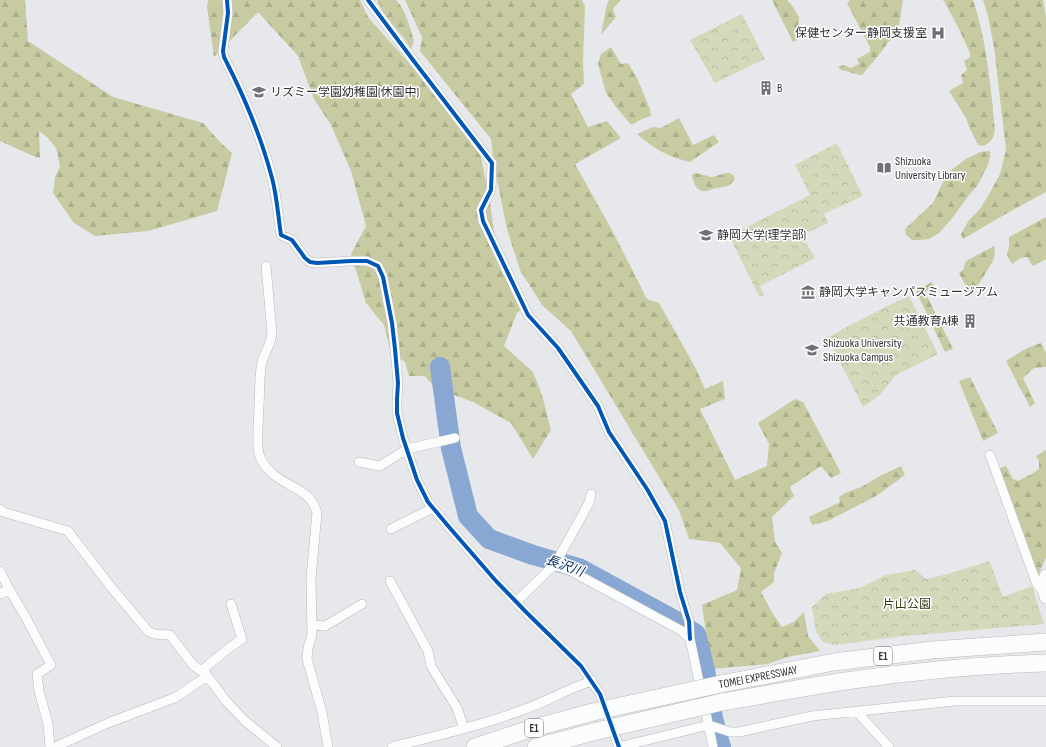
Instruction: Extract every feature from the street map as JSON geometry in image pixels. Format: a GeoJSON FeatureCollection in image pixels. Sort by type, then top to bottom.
{"type":"FeatureCollection","features":[{"type":"Feature","properties":{"kind":"highway","name":"TOMEI EXPRESSWAY"},"geometry":{"type":"LineString","coordinates":[[476,747],[530,729],[593,712],[721,684],[834,662],[932,650],[1046,642]]}},
{"type":"Feature","properties":{"kind":"highway","name":"TOMEI EXPRESSWAY"},"geometry":{"type":"LineString","coordinates":[[536,747],[597,731],[722,702],[852,680],[926,670],[1046,663]]}},
{"type":"Feature","properties":{"kind":"street"},"geometry":{"type":"LineString","coordinates":[[227,0],[228,13],[223,51],[224,57],[260,138],[272,179],[281,235],[292,240],[305,258],[310,262],[367,261],[378,266],[383,276],[392,323],[398,368],[397,413],[403,438],[417,480],[428,502],[516,602],[581,666],[600,694],[619,747],[709,726],[730,732],[739,732],[812,716],[954,701],[1046,701]]}},
{"type":"Feature","properties":{"kind":"street"},"geometry":{"type":"LineString","coordinates":[[368,0],[492,163],[491,190],[481,210],[483,221],[528,315],[558,348],[598,406],[609,432],[647,489],[665,521],[680,592],[689,621],[690,639],[714,747]]}},
{"type":"Feature","properties":{"kind":"street"},"geometry":{"type":"LineString","coordinates":[[266,266],[272,341],[262,363],[261,371],[258,438],[259,454],[266,466],[274,474],[306,495],[315,505],[317,513],[311,578],[312,635],[308,648],[307,659],[322,712],[328,747]]}},
{"type":"Feature","properties":{"kind":"street"},"geometry":{"type":"LineString","coordinates":[[359,462],[380,466],[406,448],[451,439]]}},
{"type":"Feature","properties":{"kind":"street"},"geometry":{"type":"LineString","coordinates":[[990,455],[1036,582],[1046,596]]}},
{"type":"Feature","properties":{"kind":"street"},"geometry":{"type":"LineString","coordinates":[[516,602],[556,562],[589,503],[591,494]]}},
{"type":"Feature","properties":{"kind":"street"},"geometry":{"type":"LineString","coordinates":[[391,529],[433,508]]}},
{"type":"Feature","properties":{"kind":"street"},"geometry":{"type":"LineString","coordinates":[[0,509],[3,512],[68,531],[110,587],[148,631],[154,634],[170,635],[193,665],[204,673],[245,721],[277,747]]}},
{"type":"Feature","properties":{"kind":"street"},"geometry":{"type":"LineString","coordinates":[[556,562],[682,631],[690,639]]}},
{"type":"Feature","properties":{"kind":"street"},"geometry":{"type":"LineString","coordinates":[[0,571],[9,589],[26,616],[51,665],[37,674],[39,691],[48,724],[50,747]]}},
{"type":"Feature","properties":{"kind":"street"},"geometry":{"type":"LineString","coordinates":[[1046,576],[1044,584],[1046,596]]}},
{"type":"Feature","properties":{"kind":"street"},"geometry":{"type":"LineString","coordinates":[[390,581],[428,651],[432,666],[457,708],[464,728]]}},
{"type":"Feature","properties":{"kind":"street"},"geometry":{"type":"LineString","coordinates":[[0,594],[9,589]]}},
{"type":"Feature","properties":{"kind":"street"},"geometry":{"type":"LineString","coordinates":[[54,747],[108,723],[181,694],[229,648],[242,639],[231,604]]}},
{"type":"Feature","properties":{"kind":"street"},"geometry":{"type":"LineString","coordinates":[[312,625],[325,626],[362,604]]}},
{"type":"Feature","properties":{"kind":"street"},"geometry":{"type":"LineString","coordinates":[[392,747],[464,728],[526,709],[579,685],[592,681]]}},
{"type":"Feature","properties":{"kind":"street"},"geometry":{"type":"LineString","coordinates":[[857,712],[889,747]]}},
{"type":"Feature","properties":{"kind":"green space"},"geometry":{"type":"Polygon","coordinates":[[[0,0],[25,0],[28,41],[113,97],[203,123],[232,153],[217,211],[148,231],[95,236],[74,223],[53,193],[55,177],[60,166],[56,148],[47,137],[39,131],[40,158],[0,141],[0,0]]]}},
{"type":"Feature","properties":{"kind":"green space"},"geometry":{"type":"Polygon","coordinates":[[[208,0],[360,0],[368,17],[422,78],[480,153],[489,195],[494,231],[507,276],[525,306],[517,313],[504,346],[533,372],[542,395],[551,430],[533,459],[511,423],[473,402],[435,388],[425,376],[409,376],[405,362],[391,353],[384,325],[366,303],[351,254],[366,226],[351,171],[331,125],[314,99],[298,56],[258,12],[214,57],[207,7],[208,0]]]}},
{"type":"Feature","properties":{"kind":"green space"},"geometry":{"type":"Polygon","coordinates":[[[377,0],[396,0],[399,4],[407,19],[414,41],[411,49],[385,15],[377,0]]]}},
{"type":"Feature","properties":{"kind":"green space"},"geometry":{"type":"Polygon","coordinates":[[[405,0],[582,0],[585,6],[583,62],[584,84],[571,94],[588,127],[607,121],[621,138],[575,164],[613,232],[647,299],[659,303],[695,367],[705,389],[723,381],[725,399],[700,409],[735,480],[767,466],[769,444],[758,423],[795,399],[803,402],[841,473],[831,478],[821,466],[790,487],[794,496],[772,517],[775,542],[782,553],[774,573],[774,582],[761,592],[782,627],[794,622],[804,612],[808,636],[820,651],[787,657],[768,664],[711,669],[702,605],[737,590],[741,568],[720,543],[689,539],[679,510],[571,331],[542,305],[520,270],[507,229],[494,164],[491,139],[420,51],[422,37],[405,0]]]}},
{"type":"Feature","properties":{"kind":"green space"},"geometry":{"type":"Polygon","coordinates":[[[609,0],[621,0],[613,9],[616,17],[601,35],[607,4],[609,0]]]}},
{"type":"Feature","properties":{"kind":"green space"},"geometry":{"type":"Polygon","coordinates":[[[772,0],[787,0],[793,7],[799,17],[797,40],[793,42],[772,0]]]}},
{"type":"Feature","properties":{"kind":"green space"},"geometry":{"type":"Polygon","coordinates":[[[850,0],[903,0],[899,25],[891,40],[862,75],[841,70],[838,67],[844,65],[851,68],[859,64],[857,59],[870,52],[870,47],[847,3],[850,0]]]}},
{"type":"Feature","properties":{"kind":"green space"},"geometry":{"type":"Polygon","coordinates":[[[942,0],[973,0],[977,13],[986,54],[995,126],[995,133],[993,137],[984,146],[978,145],[966,118],[949,91],[963,83],[961,75],[967,70],[964,61],[970,57],[970,53],[959,29],[944,1],[942,0]]]}},
{"type":"Feature","properties":{"kind":"green space"},"geometry":{"type":"Polygon","coordinates":[[[983,0],[1043,0],[1046,16],[1046,192],[963,239],[961,234],[969,220],[980,209],[1000,174],[1006,150],[994,47],[988,16],[983,0]]]}},
{"type":"Feature","properties":{"kind":"green space"},"geometry":{"type":"Polygon","coordinates":[[[742,14],[765,59],[715,83],[690,40],[742,14]]]}},
{"type":"Feature","properties":{"kind":"green space"},"geometry":{"type":"Polygon","coordinates":[[[611,47],[621,64],[628,63],[637,78],[650,109],[651,116],[631,125],[606,93],[601,75],[598,63],[601,54],[611,47]]]}},
{"type":"Feature","properties":{"kind":"green space"},"geometry":{"type":"Polygon","coordinates":[[[679,118],[693,145],[714,135],[719,142],[690,162],[662,152],[637,134],[653,127],[661,128],[679,118]]]}},
{"type":"Feature","properties":{"kind":"green space"},"geometry":{"type":"Polygon","coordinates":[[[837,143],[863,196],[824,214],[828,223],[802,235],[815,258],[760,286],[764,296],[759,296],[729,236],[810,195],[795,165],[837,143]]]}},
{"type":"Feature","properties":{"kind":"green space"},"geometry":{"type":"Polygon","coordinates":[[[990,151],[988,165],[977,186],[939,233],[929,239],[920,240],[912,240],[906,235],[905,229],[933,203],[950,171],[966,159],[980,152],[990,151]]]}},
{"type":"Feature","properties":{"kind":"green space"},"geometry":{"type":"Polygon","coordinates":[[[695,173],[714,177],[728,173],[733,175],[735,179],[727,186],[704,191],[698,189],[693,181],[692,175],[695,173]]]}},
{"type":"Feature","properties":{"kind":"green space"},"geometry":{"type":"Polygon","coordinates":[[[1046,217],[1046,259],[1033,266],[1027,257],[1021,258],[1012,264],[1007,255],[1009,237],[1046,217]]]}},
{"type":"Feature","properties":{"kind":"green space"},"geometry":{"type":"Polygon","coordinates":[[[994,246],[995,253],[993,261],[975,290],[970,294],[959,273],[963,270],[966,261],[994,246]]]}},
{"type":"Feature","properties":{"kind":"green space"},"geometry":{"type":"Polygon","coordinates":[[[932,282],[934,287],[925,292],[953,349],[945,352],[916,291],[932,282]]]}},
{"type":"Feature","properties":{"kind":"green space"},"geometry":{"type":"Polygon","coordinates":[[[909,296],[938,354],[896,375],[880,395],[863,407],[826,338],[909,296]]]}},
{"type":"Feature","properties":{"kind":"green space"},"geometry":{"type":"Polygon","coordinates":[[[1041,343],[1046,353],[1046,367],[1034,368],[1023,378],[1035,403],[1030,407],[1006,361],[1027,348],[1041,343]]]}},
{"type":"Feature","properties":{"kind":"green space"},"geometry":{"type":"Polygon","coordinates":[[[970,377],[998,433],[983,441],[959,381],[970,377]]]}},
{"type":"Feature","properties":{"kind":"green space"},"geometry":{"type":"Polygon","coordinates":[[[1046,450],[1046,557],[1038,576],[998,469],[1006,466],[1013,479],[1018,481],[1039,469],[1039,461],[1036,456],[1046,450]]]}},
{"type":"Feature","properties":{"kind":"green space"},"geometry":{"type":"Polygon","coordinates":[[[901,466],[905,475],[876,496],[828,521],[812,525],[809,517],[840,502],[839,497],[845,493],[861,487],[901,466]]]}},
{"type":"Feature","properties":{"kind":"green space","name":"片山公園"},"geometry":{"type":"Polygon","coordinates":[[[989,561],[1003,597],[1032,586],[1044,624],[905,636],[834,645],[823,642],[816,632],[812,607],[826,594],[860,588],[886,575],[915,570],[926,579],[948,574],[989,561]]]}},
{"type":"Feature","properties":{"kind":"waterway","name":"長沢川"},"geometry":{"type":"LineString","coordinates":[[440,367],[451,448],[468,516],[489,539],[533,555],[579,568],[678,622],[696,634],[705,670],[713,718],[721,747]]}},
{"type":"Feature","properties":{"kind":"cycle path"},"geometry":{"type":"LineString","coordinates":[[227,0],[228,13],[223,51],[224,57],[245,101],[268,162],[274,185],[281,235],[292,240],[305,258],[310,262],[367,261],[378,266],[383,277],[392,323],[398,383],[397,413],[403,438],[417,480],[428,502],[496,581],[581,666],[600,694],[619,747]]}},
{"type":"Feature","properties":{"kind":"cycle path"},"geometry":{"type":"LineString","coordinates":[[368,0],[492,163],[491,190],[481,210],[483,221],[528,315],[558,348],[598,406],[609,432],[647,489],[665,521],[680,592],[689,621],[690,639]]}},
{"type":"Feature","properties":{"kind":"place","name":"保健センター静岡支援室"},"geometry":{"type":"Point","coordinates":[938,33]}},
{"type":"Feature","properties":{"kind":"place","name":"B"},"geometry":{"type":"Point","coordinates":[766,88]}},
{"type":"Feature","properties":{"kind":"place","name":"リズミー学園幼稚園(休園中)"},"geometry":{"type":"Point","coordinates":[259,92]}},
{"type":"Feature","properties":{"kind":"place","name":"Shizuoka University Library"},"geometry":{"type":"Point","coordinates":[884,168]}},
{"type":"Feature","properties":{"kind":"place","name":"静岡大学(理学部)"},"geometry":{"type":"Point","coordinates":[706,235]}},
{"type":"Feature","properties":{"kind":"place","name":"静岡大学キャンパスミュージアム"},"geometry":{"type":"Point","coordinates":[808,292]}},
{"type":"Feature","properties":{"kind":"place","name":"共通教育A棟"},"geometry":{"type":"Point","coordinates":[970,321]}},
{"type":"Feature","properties":{"kind":"place","name":"Shizuoka University Shizuoka Campus"},"geometry":{"type":"Point","coordinates":[812,350]}}]}
